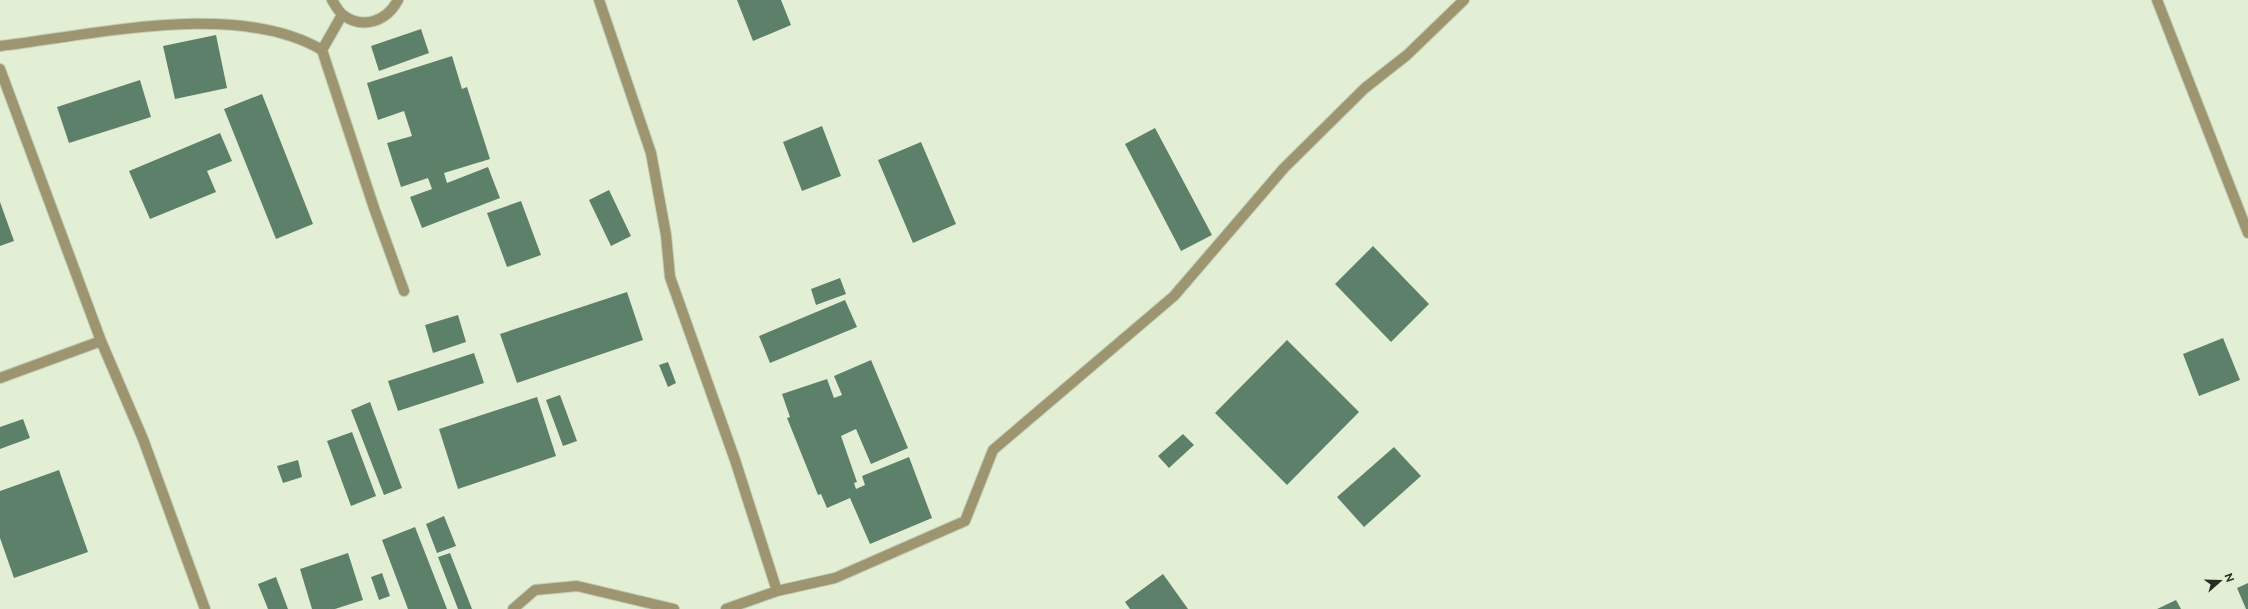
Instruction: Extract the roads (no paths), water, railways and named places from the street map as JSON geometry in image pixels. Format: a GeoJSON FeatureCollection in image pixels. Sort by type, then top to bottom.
{"type":"FeatureCollection","features":[{"type":"Feature","properties":{"kind":"street"},"geometry":{"type":"LineString","coordinates":[[332,0],[342,15],[359,23],[377,21],[392,11],[398,0]]}},
{"type":"Feature","properties":{"kind":"street"},"geometry":{"type":"LineString","coordinates":[[599,0],[650,153],[666,235],[670,277],[735,460],[778,591]]}},
{"type":"Feature","properties":{"kind":"street"},"geometry":{"type":"LineString","coordinates":[[726,609],[778,591],[835,578],[965,521],[993,450],[1174,296],[1284,168],[1365,88],[1407,55],[1464,0]]}},
{"type":"Feature","properties":{"kind":"street"},"geometry":{"type":"LineString","coordinates":[[2157,0],[2248,233]]}},
{"type":"Feature","properties":{"kind":"street"},"geometry":{"type":"LineString","coordinates":[[322,50],[342,15]]}},
{"type":"Feature","properties":{"kind":"street"},"geometry":{"type":"LineString","coordinates":[[0,46],[154,24],[236,25],[303,38],[322,50],[374,208],[404,291]]}},
{"type":"Feature","properties":{"kind":"street"},"geometry":{"type":"LineString","coordinates":[[0,69],[101,341],[143,439],[205,609]]}},
{"type":"Feature","properties":{"kind":"street"},"geometry":{"type":"LineString","coordinates":[[0,378],[101,341]]}},
{"type":"Feature","properties":{"kind":"street"},"geometry":{"type":"LineString","coordinates":[[513,609],[534,590],[577,586],[674,609]]}}]}
